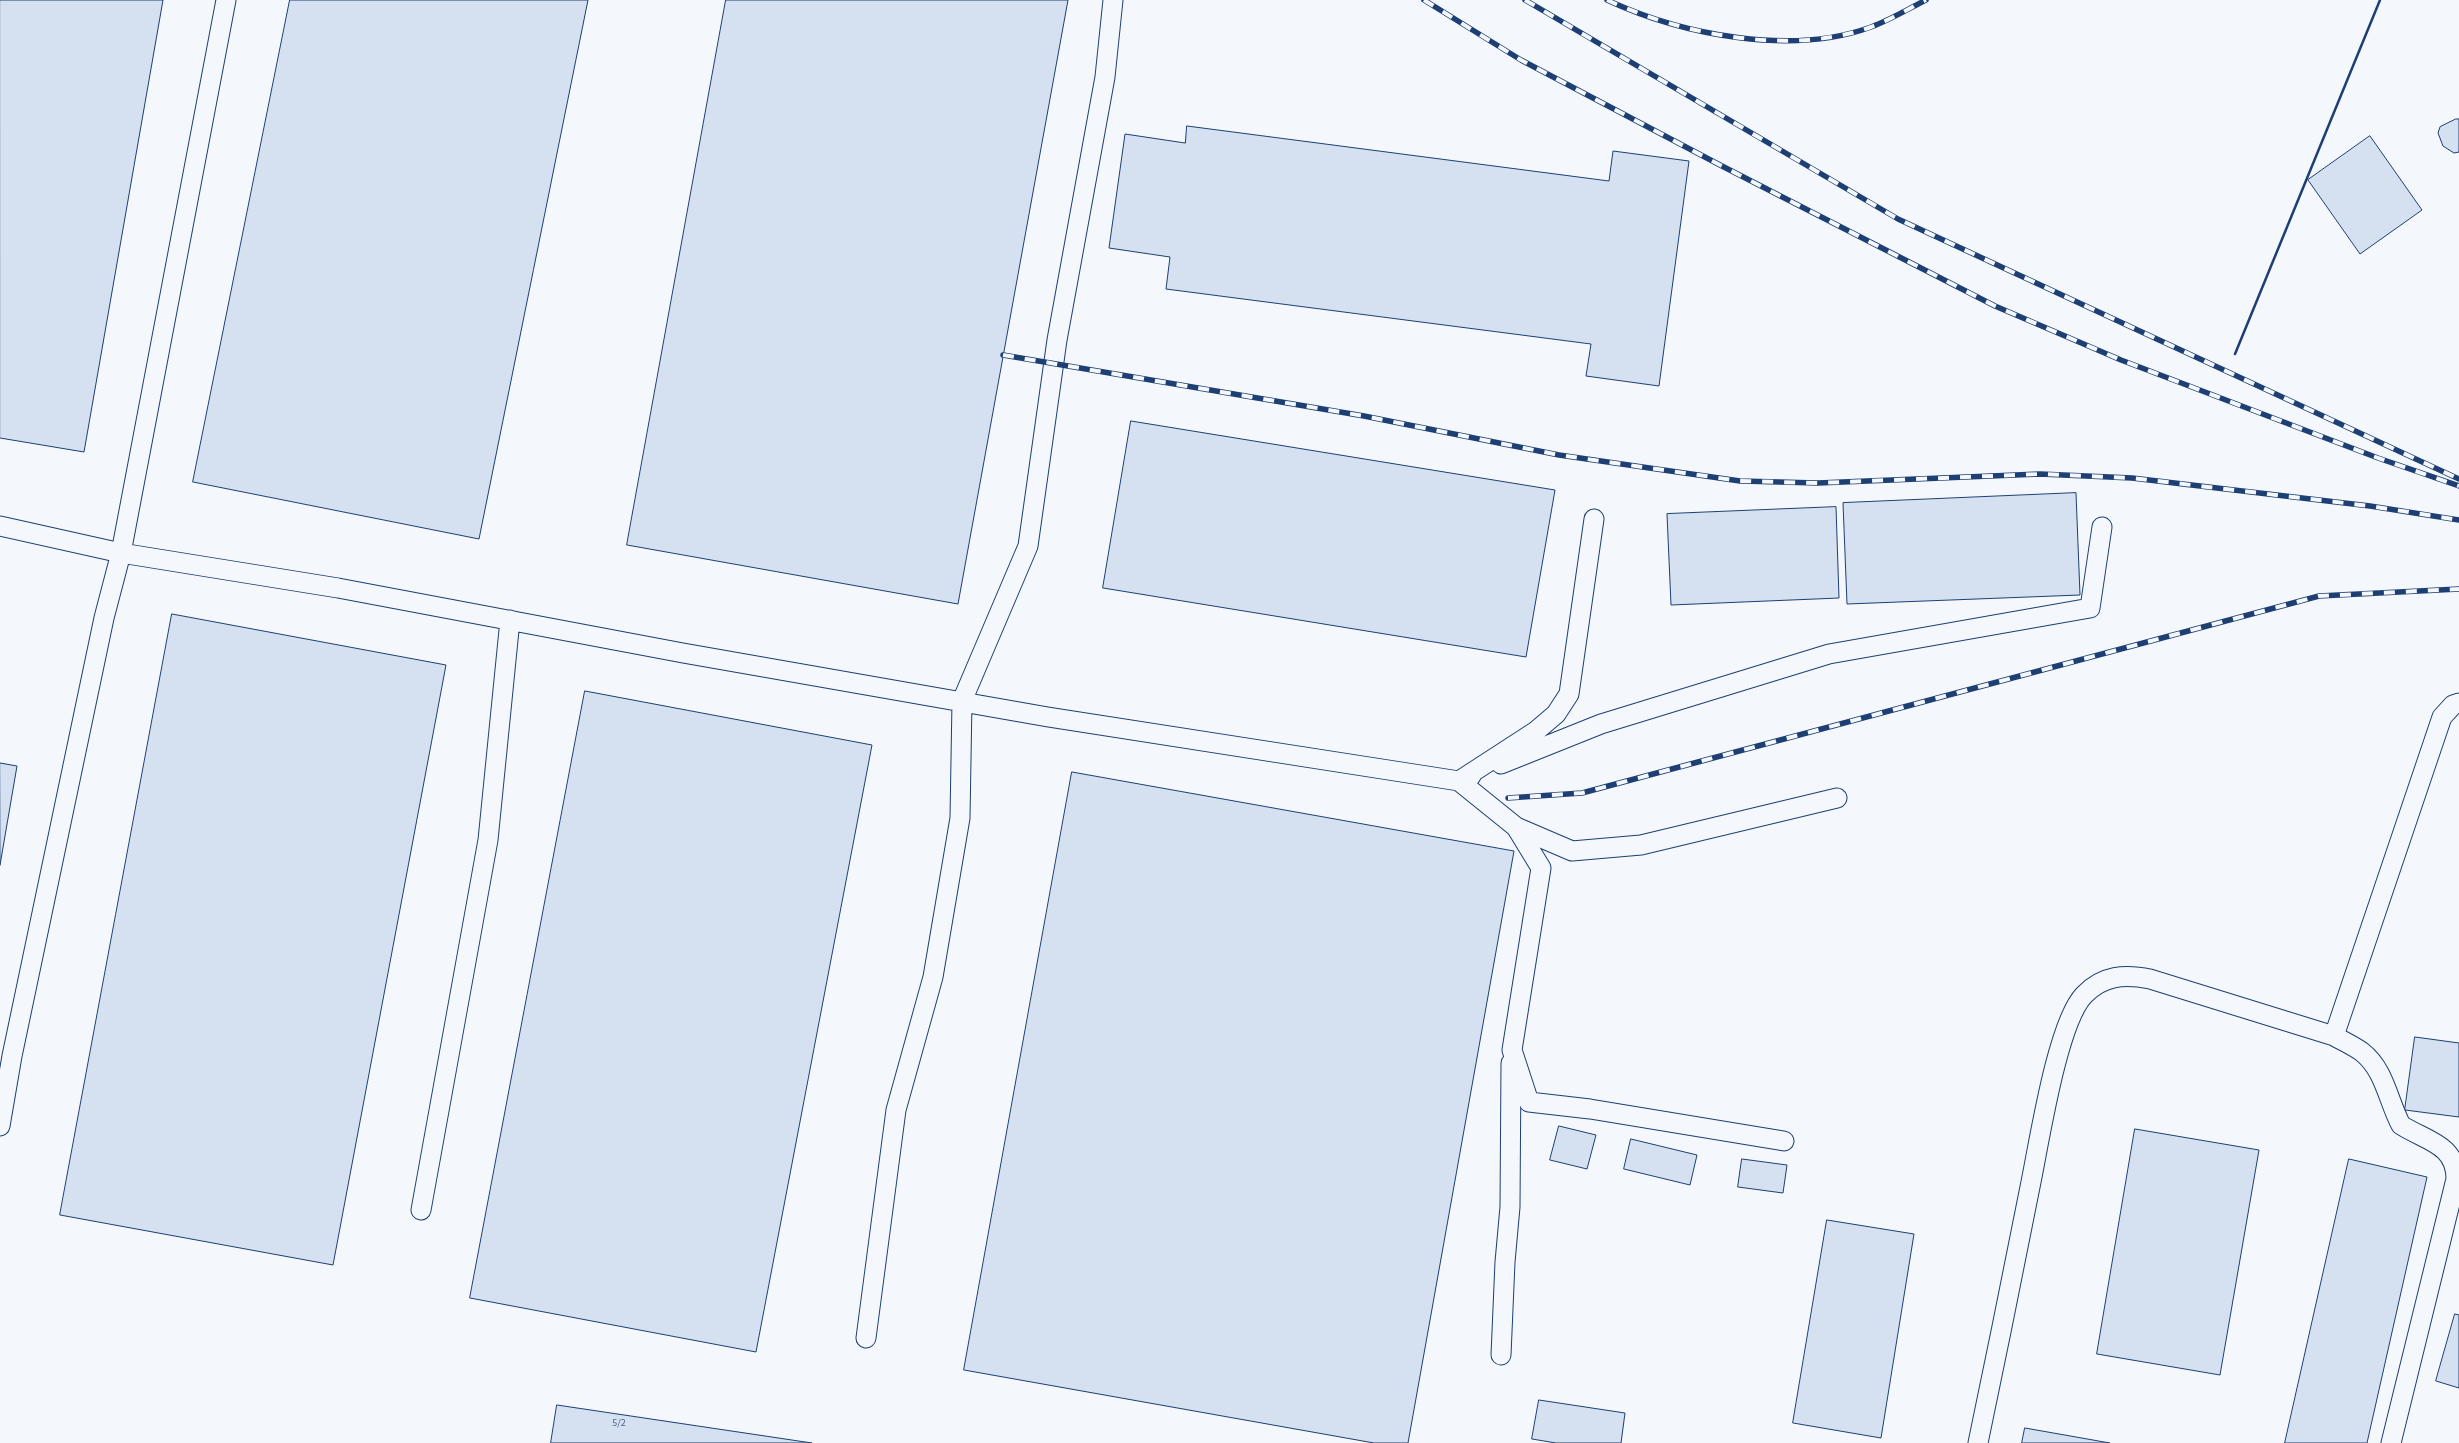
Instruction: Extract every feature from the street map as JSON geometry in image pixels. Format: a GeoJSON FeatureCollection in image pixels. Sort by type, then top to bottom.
{"type":"FeatureCollection","features":[{"type":"Feature","properties":{"kind":"lane"},"geometry":{"type":"LineString","coordinates":[[0,1126],[6,1054],[104,618],[121,553],[226,0]]}},
{"type":"Feature","properties":{"kind":"lane"},"geometry":{"type":"LineString","coordinates":[[866,1338],[896,1110],[933,977],[960,818],[962,702],[1028,546],[1057,340],[1105,77],[1113,0]]}},
{"type":"Feature","properties":{"kind":"lane"},"geometry":{"type":"LineString","coordinates":[[1459,781],[1536,731],[1556,714],[1569,694],[1594,519]]}},
{"type":"Feature","properties":{"kind":"lane"},"geometry":{"type":"LineString","coordinates":[[0,526],[121,553],[338,588],[962,702],[1459,781],[1516,827],[1572,850],[1642,846],[1836,798]]}},
{"type":"Feature","properties":{"kind":"lane"},"geometry":{"type":"LineString","coordinates":[[1459,781],[1601,724],[1829,654],[2090,608],[2102,527]]}},
{"type":"Feature","properties":{"kind":"lane"},"geometry":{"type":"LineString","coordinates":[[421,1210],[488,840],[510,620]]}},
{"type":"Feature","properties":{"kind":"lane"},"geometry":{"type":"LineString","coordinates":[[2334,1036],[2442,718],[2453,705],[2459,702]]}},
{"type":"Feature","properties":{"kind":"lane"},"geometry":{"type":"LineString","coordinates":[[1501,1355],[1505,1262],[1510,1207],[1512,1050],[1541,868],[1516,827]]}},
{"type":"Feature","properties":{"kind":"lane"},"geometry":{"type":"LineString","coordinates":[[1978,1443],[2046,1108],[2065,1034],[2073,1010],[2083,995],[2108,978],[2130,975],[2150,979],[2334,1036],[2362,1051],[2382,1077],[2401,1125],[2437,1144],[2449,1153],[2456,1166],[2456,1179],[2391,1443]]}},
{"type":"Feature","properties":{"kind":"lane"},"geometry":{"type":"LineString","coordinates":[[1512,1050],[1529,1102],[1590,1109],[1784,1141]]}},
{"type":"Feature","properties":{"kind":"building"},"geometry":{"type":"Polygon","coordinates":[[[0,0],[163,0],[84,452],[0,438],[0,0]]]}},
{"type":"Feature","properties":{"kind":"building"},"geometry":{"type":"Polygon","coordinates":[[[290,0],[588,0],[479,539],[193,482],[290,0]]]}},
{"type":"Feature","properties":{"kind":"building"},"geometry":{"type":"Polygon","coordinates":[[[726,0],[1068,0],[958,604],[627,545],[726,0]]]}},
{"type":"Feature","properties":{"kind":"building"},"geometry":{"type":"Polygon","coordinates":[[[2459,119],[2459,152],[2454,153],[2443,146],[2438,133],[2440,127],[2459,119]]]}},
{"type":"Feature","properties":{"kind":"building"},"geometry":{"type":"Polygon","coordinates":[[[1187,126],[1609,181],[1613,151],[1689,161],[1659,386],[1586,376],[1591,344],[1166,289],[1170,257],[1109,248],[1125,134],[1185,143],[1187,126]]]}},
{"type":"Feature","properties":{"kind":"building"},"geometry":{"type":"Polygon","coordinates":[[[2370,136],[2422,210],[2360,254],[2308,180],[2370,136]]]}},
{"type":"Feature","properties":{"kind":"building"},"geometry":{"type":"Polygon","coordinates":[[[1131,421],[1555,490],[1526,657],[1103,588],[1131,421]]]}},
{"type":"Feature","properties":{"kind":"building"},"geometry":{"type":"Polygon","coordinates":[[[2076,493],[2080,595],[1847,604],[1843,503],[2076,493]]]}},
{"type":"Feature","properties":{"kind":"building"},"geometry":{"type":"Polygon","coordinates":[[[1836,507],[1839,598],[1671,605],[1667,514],[1836,507]]]}},
{"type":"Feature","properties":{"kind":"building"},"geometry":{"type":"Polygon","coordinates":[[[172,614],[446,665],[333,1265],[60,1215],[172,614]]]}},
{"type":"Feature","properties":{"kind":"building"},"geometry":{"type":"Polygon","coordinates":[[[585,691],[872,745],[756,1352],[470,1298],[585,691]]]}},
{"type":"Feature","properties":{"kind":"building"},"geometry":{"type":"Polygon","coordinates":[[[0,763],[17,766],[0,865],[0,763]]]}},
{"type":"Feature","properties":{"kind":"building"},"geometry":{"type":"Polygon","coordinates":[[[1072,772],[1514,851],[1408,1443],[1374,1443],[964,1370],[1072,772]]]}},
{"type":"Feature","properties":{"kind":"building"},"geometry":{"type":"Polygon","coordinates":[[[2415,1037],[2459,1043],[2459,1117],[2405,1110],[2415,1037]]]}},
{"type":"Feature","properties":{"kind":"building"},"geometry":{"type":"Polygon","coordinates":[[[1559,1126],[1596,1135],[1587,1169],[1550,1160],[1559,1126]]]}},
{"type":"Feature","properties":{"kind":"building"},"geometry":{"type":"Polygon","coordinates":[[[2135,1129],[2259,1150],[2220,1375],[2097,1354],[2135,1129]]]}},
{"type":"Feature","properties":{"kind":"building"},"geometry":{"type":"Polygon","coordinates":[[[1631,1139],[1697,1155],[1690,1185],[1624,1169],[1631,1139]]]}},
{"type":"Feature","properties":{"kind":"building"},"geometry":{"type":"Polygon","coordinates":[[[1742,1159],[1787,1165],[1783,1193],[1738,1187],[1742,1159]]]}},
{"type":"Feature","properties":{"kind":"building"},"geometry":{"type":"Polygon","coordinates":[[[2349,1159],[2427,1177],[2367,1443],[2285,1443],[2349,1159]]]}},
{"type":"Feature","properties":{"kind":"building"},"geometry":{"type":"Polygon","coordinates":[[[1827,1220],[1914,1234],[1881,1438],[1793,1423],[1827,1220]]]}},
{"type":"Feature","properties":{"kind":"building"},"geometry":{"type":"Polygon","coordinates":[[[2455,1314],[2459,1315],[2459,1388],[2436,1381],[2455,1314]]]}},
{"type":"Feature","properties":{"kind":"building"},"geometry":{"type":"Polygon","coordinates":[[[1539,1400],[1625,1413],[1621,1443],[1556,1443],[1532,1439],[1539,1400]]]}},
{"type":"Feature","properties":{"kind":"building"},"geometry":{"type":"Polygon","coordinates":[[[557,1405],[812,1443],[551,1443],[557,1405]]]}},
{"type":"Feature","properties":{"kind":"building"},"geometry":{"type":"Polygon","coordinates":[[[2025,1428],[2110,1443],[2022,1443],[2025,1428]]]}},
{"type":"Feature","properties":{"kind":"railway"},"geometry":{"type":"LineString","coordinates":[[1424,0],[1521,60],[1720,165],[1995,306],[2121,360],[2378,458],[2459,486]]}},
{"type":"Feature","properties":{"kind":"railway"},"geometry":{"type":"LineString","coordinates":[[1525,0],[1898,219],[2459,479]]}},
{"type":"Feature","properties":{"kind":"railway"},"geometry":{"type":"LineString","coordinates":[[1607,0],[1669,23],[1703,32],[1773,40],[1807,40],[1840,36],[1871,27],[1926,0]]}},
{"type":"Feature","properties":{"kind":"railway"},"geometry":{"type":"LineString","coordinates":[[1003,355],[1364,416],[1559,455],[1740,481],[1818,483],[2040,474],[2132,478],[2370,506],[2459,520]]}},
{"type":"Feature","properties":{"kind":"railway"},"geometry":{"type":"LineString","coordinates":[[1508,798],[1582,793],[2319,596],[2459,589]]}},
{"type":"Feature","properties":{"kind":"wall"},"geometry":{"type":"LineString","coordinates":[[2235,354],[2380,0]]}}]}
